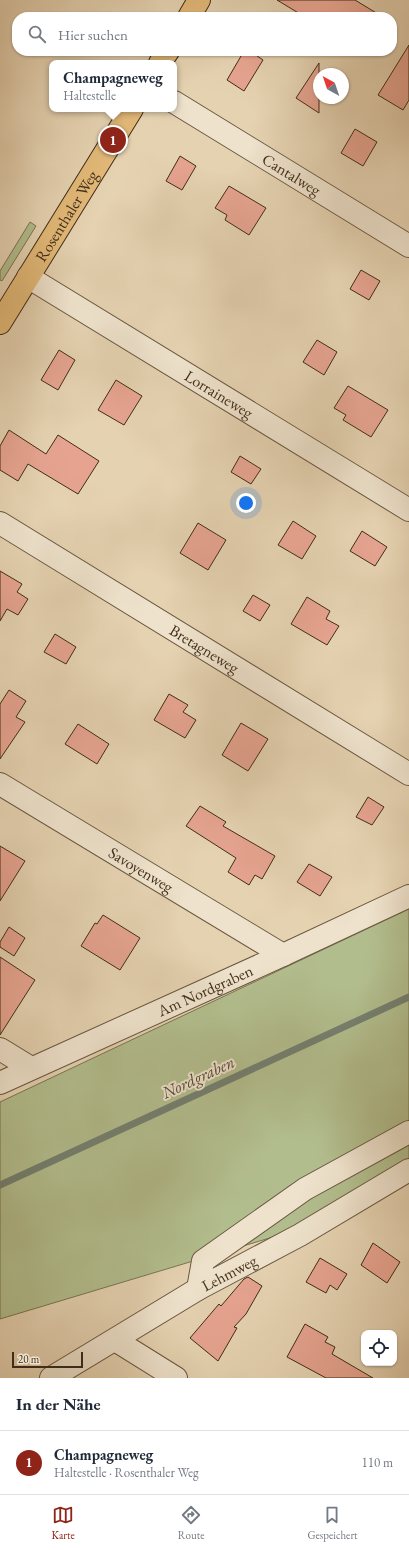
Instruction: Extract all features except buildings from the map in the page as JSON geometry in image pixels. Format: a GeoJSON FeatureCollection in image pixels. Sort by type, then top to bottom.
{"type":"FeatureCollection","features":[{"type":"Feature","properties":{"kind":"main road"},"geometry":{"type":"LineString","coordinates":[[192,12],[199,0]]}},
{"type":"Feature","properties":{"kind":"main road","name":"Rosenthaler Weg"},"geometry":{"type":"LineString","coordinates":[[0,323],[130,112]]}},
{"type":"Feature","properties":{"kind":"lane","name":"Cantalweg"},"geometry":{"type":"LineString","coordinates":[[177,104],[409,246]]}},
{"type":"Feature","properties":{"kind":"lane","name":"Lorraineweg"},"geometry":{"type":"LineString","coordinates":[[28,277],[409,510]]}},
{"type":"Feature","properties":{"kind":"lane","name":"Bretagneweg"},"geometry":{"type":"LineString","coordinates":[[0,523],[409,774]]}},
{"type":"Feature","properties":{"kind":"lane","name":"Savoyenweg"},"geometry":{"type":"LineString","coordinates":[[0,784],[283,955]]}},
{"type":"Feature","properties":{"kind":"lane","name":"Am Nordgraben"},"geometry":{"type":"LineString","coordinates":[[0,1083],[283,955],[409,896]]}},
{"type":"Feature","properties":{"kind":"lane"},"geometry":{"type":"LineString","coordinates":[[0,1049],[31,1068]]}},
{"type":"Feature","properties":{"kind":"lane"},"geometry":{"type":"LineString","coordinates":[[198,1289],[203,1261],[305,1189],[409,1132]]}},
{"type":"Feature","properties":{"kind":"lane","name":"Lehmweg"},"geometry":{"type":"LineString","coordinates":[[51,1378],[198,1289],[300,1235],[409,1170]]}},
{"type":"Feature","properties":{"kind":"lane"},"geometry":{"type":"LineString","coordinates":[[115,1340],[176,1378]]}},
{"type":"Feature","properties":{"kind":"green space"},"geometry":{"type":"Polygon","coordinates":[[[30,222],[36,226],[2,281],[0,280],[0,271],[30,222]]]}},
{"type":"Feature","properties":{"kind":"green space"},"geometry":{"type":"Polygon","coordinates":[[[409,909],[409,1183],[353,1213],[0,1319],[0,1102],[409,909]]]}},
{"type":"Feature","properties":{"kind":"waterway","name":"Nordgraben"},"geometry":{"type":"LineString","coordinates":[[0,1185],[409,997]]}},
{"type":"Feature","properties":{"kind":"place","name":"Champagneweg"},"geometry":{"type":"Point","coordinates":[113,140]}}]}
